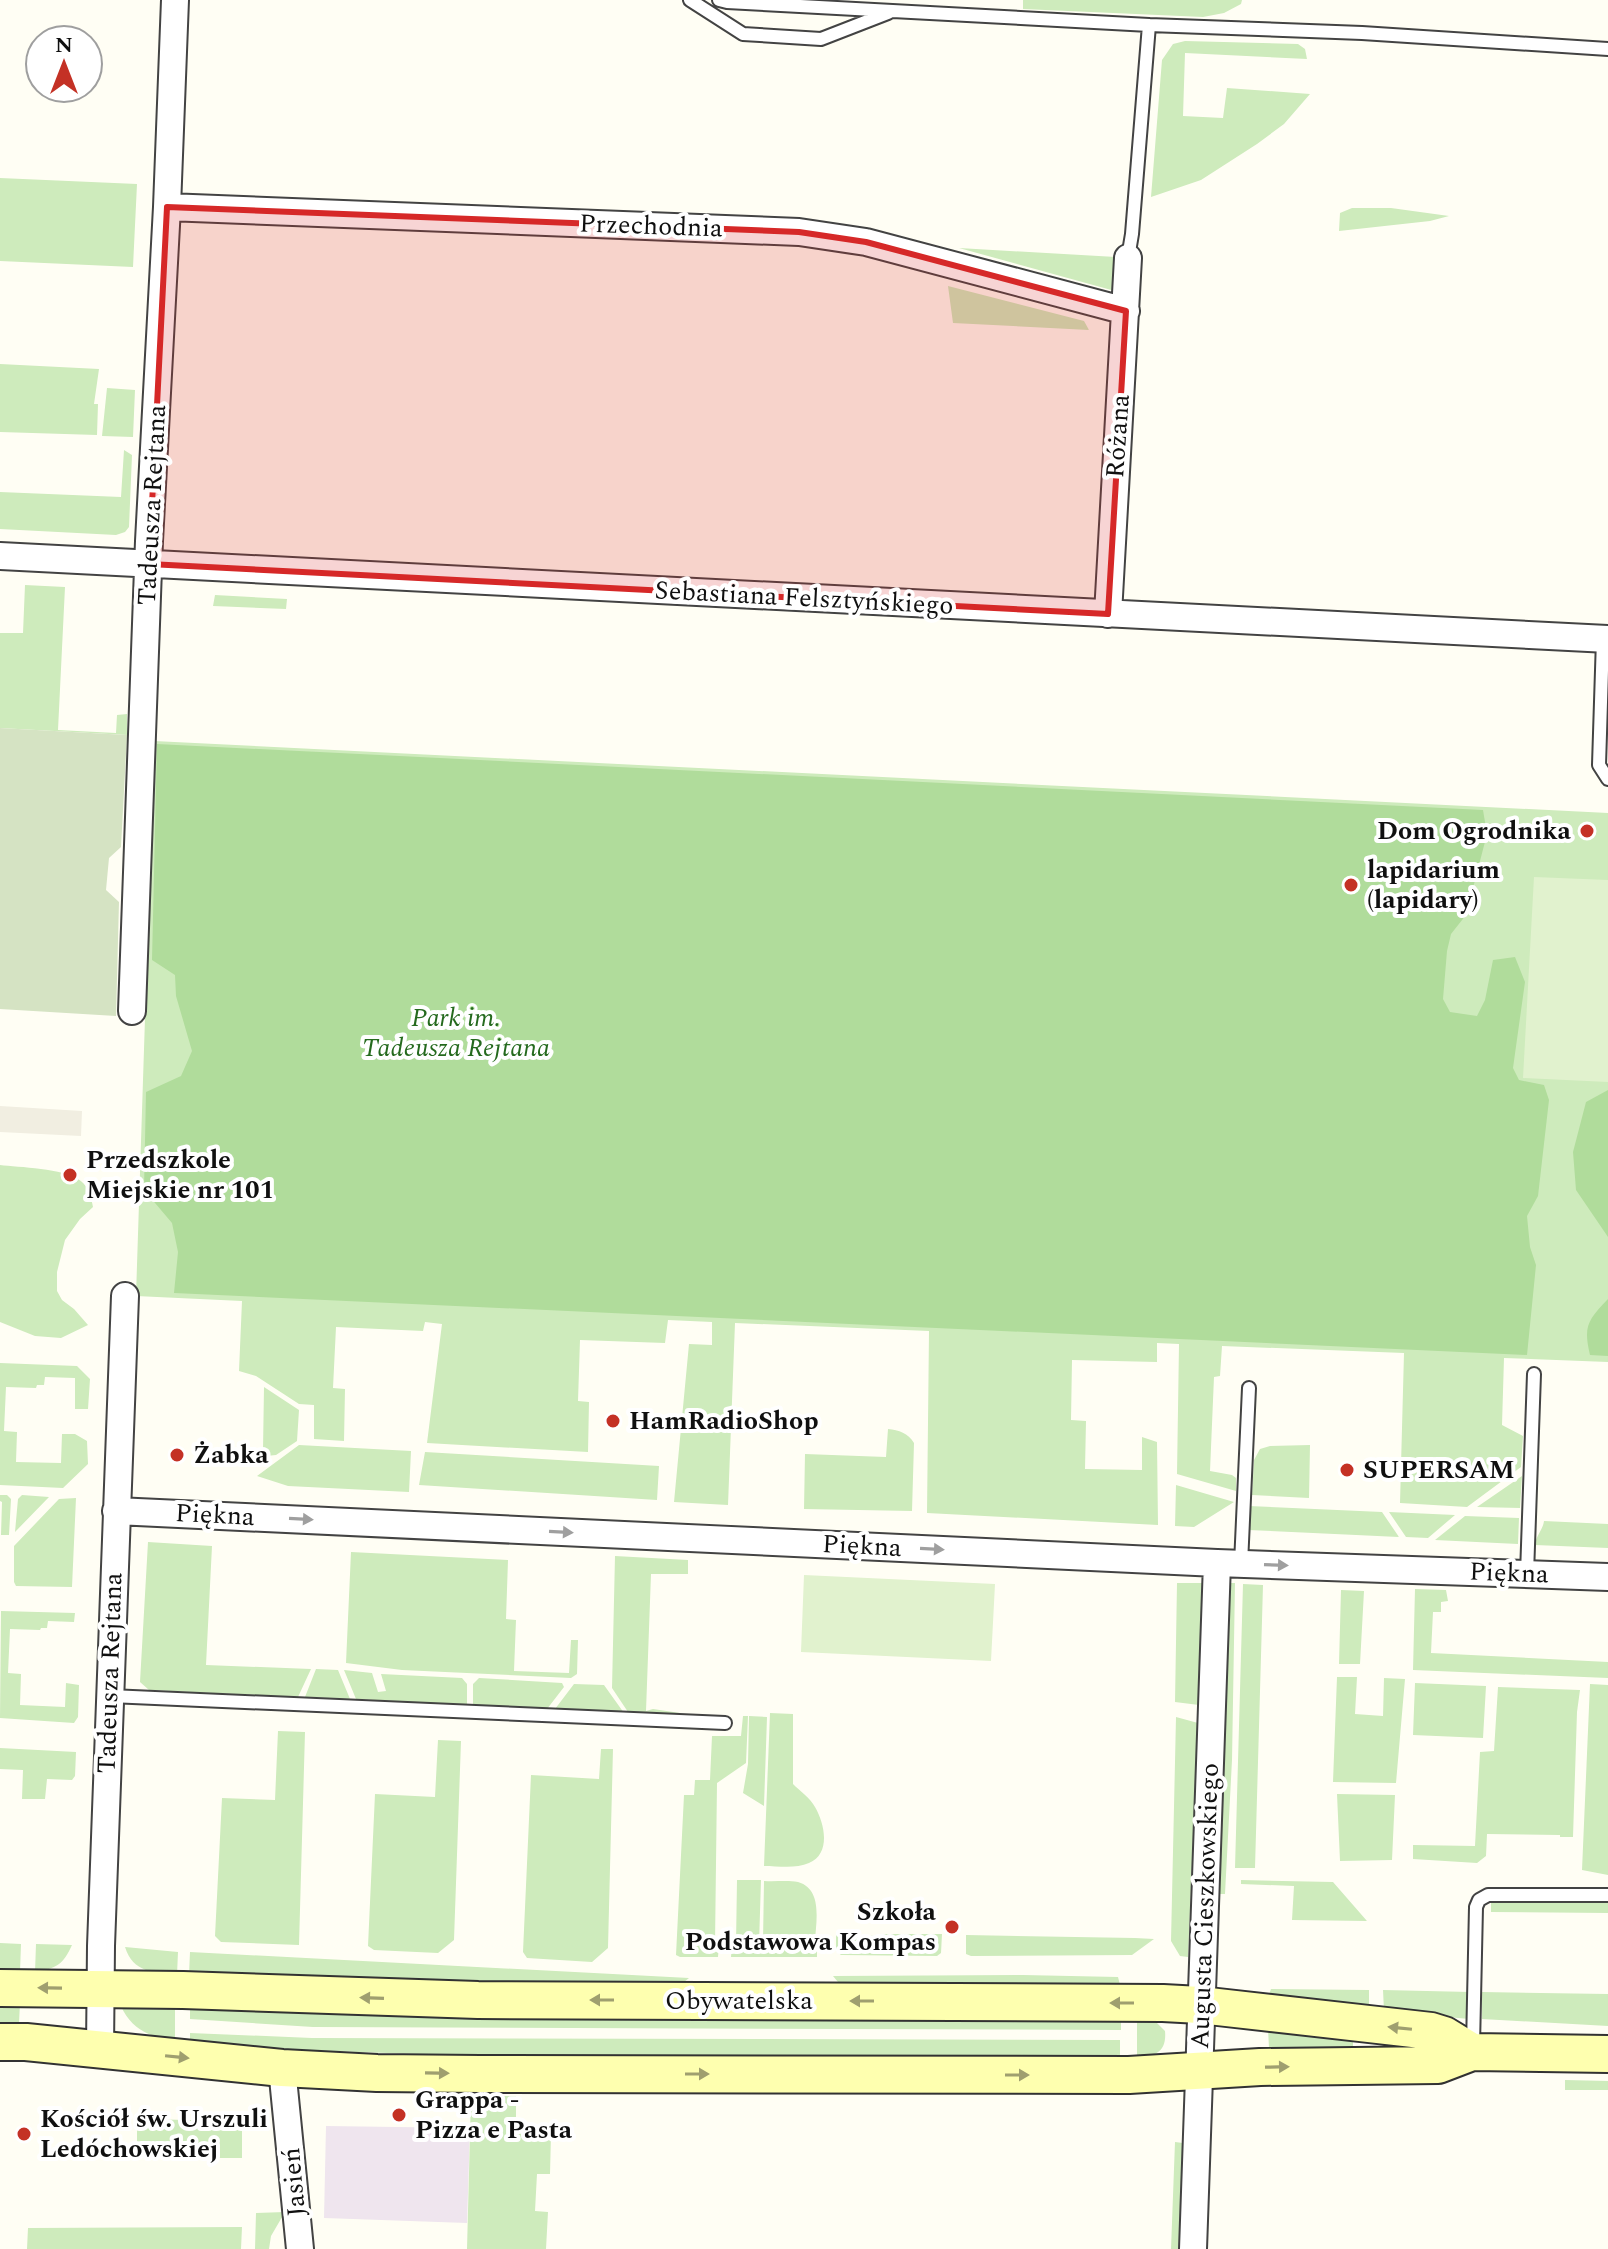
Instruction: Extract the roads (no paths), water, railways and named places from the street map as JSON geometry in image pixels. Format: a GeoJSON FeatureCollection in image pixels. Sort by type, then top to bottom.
{"type":"FeatureCollection","features":[{"type":"Feature","properties":{"kind":"main road","name":"Obywatelska"},"geometry":{"type":"LineString","coordinates":[[0,1988],[478,2000],[1200,2005],[1431,2031],[1472,2052]]}},
{"type":"Feature","properties":{"kind":"main road","name":"Obywatelska"},"geometry":{"type":"LineString","coordinates":[[0,2042],[282,2068],[480,2074],[1129,2075],[1260,2067],[1438,2065],[1472,2052],[1608,2054]]}},
{"type":"Feature","properties":{"kind":"street","name":"Tadeusza Rejtana"},"geometry":{"type":"LineString","coordinates":[[132,1011],[175,0]]}},
{"type":"Feature","properties":{"kind":"street","name":"Przechodnia"},"geometry":{"type":"LineString","coordinates":[[167,207],[799,232],[866,242],[1126,311]]}},
{"type":"Feature","properties":{"kind":"street","name":"Różana"},"geometry":{"type":"LineString","coordinates":[[1108,614],[1128,258]]}},
{"type":"Feature","properties":{"kind":"street","name":"Sebastiana Felsztyńskiego"},"geometry":{"type":"LineString","coordinates":[[0,556],[1605,639]]}},
{"type":"Feature","properties":{"kind":"street","name":"Tadeusza Rejtana"},"geometry":{"type":"LineString","coordinates":[[100,2050],[125,1296]]}},
{"type":"Feature","properties":{"kind":"street","name":"Piękna"},"geometry":{"type":"LineString","coordinates":[[116,1511],[1229,1563],[1608,1577]]}},
{"type":"Feature","properties":{"kind":"street","name":"Augusta Cieszkowskiego"},"geometry":{"type":"LineString","coordinates":[[1193,2249],[1200,2005],[1229,1563]]}},
{"type":"Feature","properties":{"kind":"street","name":"Jasień"},"geometry":{"type":"LineString","coordinates":[[282,2068],[300,2249]]}},
{"type":"Feature","properties":{"kind":"lane"},"geometry":{"type":"LineString","coordinates":[[690,0],[743,34],[821,39],[894,11]]}},
{"type":"Feature","properties":{"kind":"lane"},"geometry":{"type":"LineString","coordinates":[[719,0],[894,11],[937,6],[1149,25],[1362,33],[1608,49]]}},
{"type":"Feature","properties":{"kind":"lane"},"geometry":{"type":"LineString","coordinates":[[1128,258],[1149,25]]}},
{"type":"Feature","properties":{"kind":"lane"},"geometry":{"type":"LineString","coordinates":[[1605,639],[1599,765],[1608,779]]}},
{"type":"Feature","properties":{"kind":"lane"},"geometry":{"type":"LineString","coordinates":[[1527,1574],[1534,1374]]}},
{"type":"Feature","properties":{"kind":"lane"},"geometry":{"type":"LineString","coordinates":[[1229,1563],[1249,1388]]}},
{"type":"Feature","properties":{"kind":"lane"},"geometry":{"type":"LineString","coordinates":[[110,1696],[725,1723]]}},
{"type":"Feature","properties":{"kind":"lane"},"geometry":{"type":"LineString","coordinates":[[1472,2052],[1476,1907],[1479,1900],[1488,1895],[1608,1895]]}},
{"type":"Feature","properties":{"kind":"place","name":"Dom Ogrodnika"},"geometry":{"type":"Point","coordinates":[1587,831]}},
{"type":"Feature","properties":{"kind":"place","name":"lapidarium (lapidary)"},"geometry":{"type":"Point","coordinates":[1351,885]}},
{"type":"Feature","properties":{"kind":"place","name":"Przedszkole Miejskie nr 101"},"geometry":{"type":"Point","coordinates":[70,1175]}},
{"type":"Feature","properties":{"kind":"place","name":"HamRadioShop"},"geometry":{"type":"Point","coordinates":[613,1421]}},
{"type":"Feature","properties":{"kind":"place","name":"Żabka"},"geometry":{"type":"Point","coordinates":[177,1455]}},
{"type":"Feature","properties":{"kind":"place","name":"SUPERSAM"},"geometry":{"type":"Point","coordinates":[1347,1470]}},
{"type":"Feature","properties":{"kind":"place","name":"Szkoła Podstawowa Kompas"},"geometry":{"type":"Point","coordinates":[952,1927]}},
{"type":"Feature","properties":{"kind":"place","name":"Grappa - Pizza e Pasta"},"geometry":{"type":"Point","coordinates":[399,2115]}},
{"type":"Feature","properties":{"kind":"place","name":"Kościół św. Urszuli Ledóchowskiej"},"geometry":{"type":"Point","coordinates":[24,2134]}},
{"type":"Feature","properties":{"kind":"park label","name":"Park im. Tadeusza Rejtana"},"geometry":{"type":"Point","coordinates":[456,1033]}}]}
